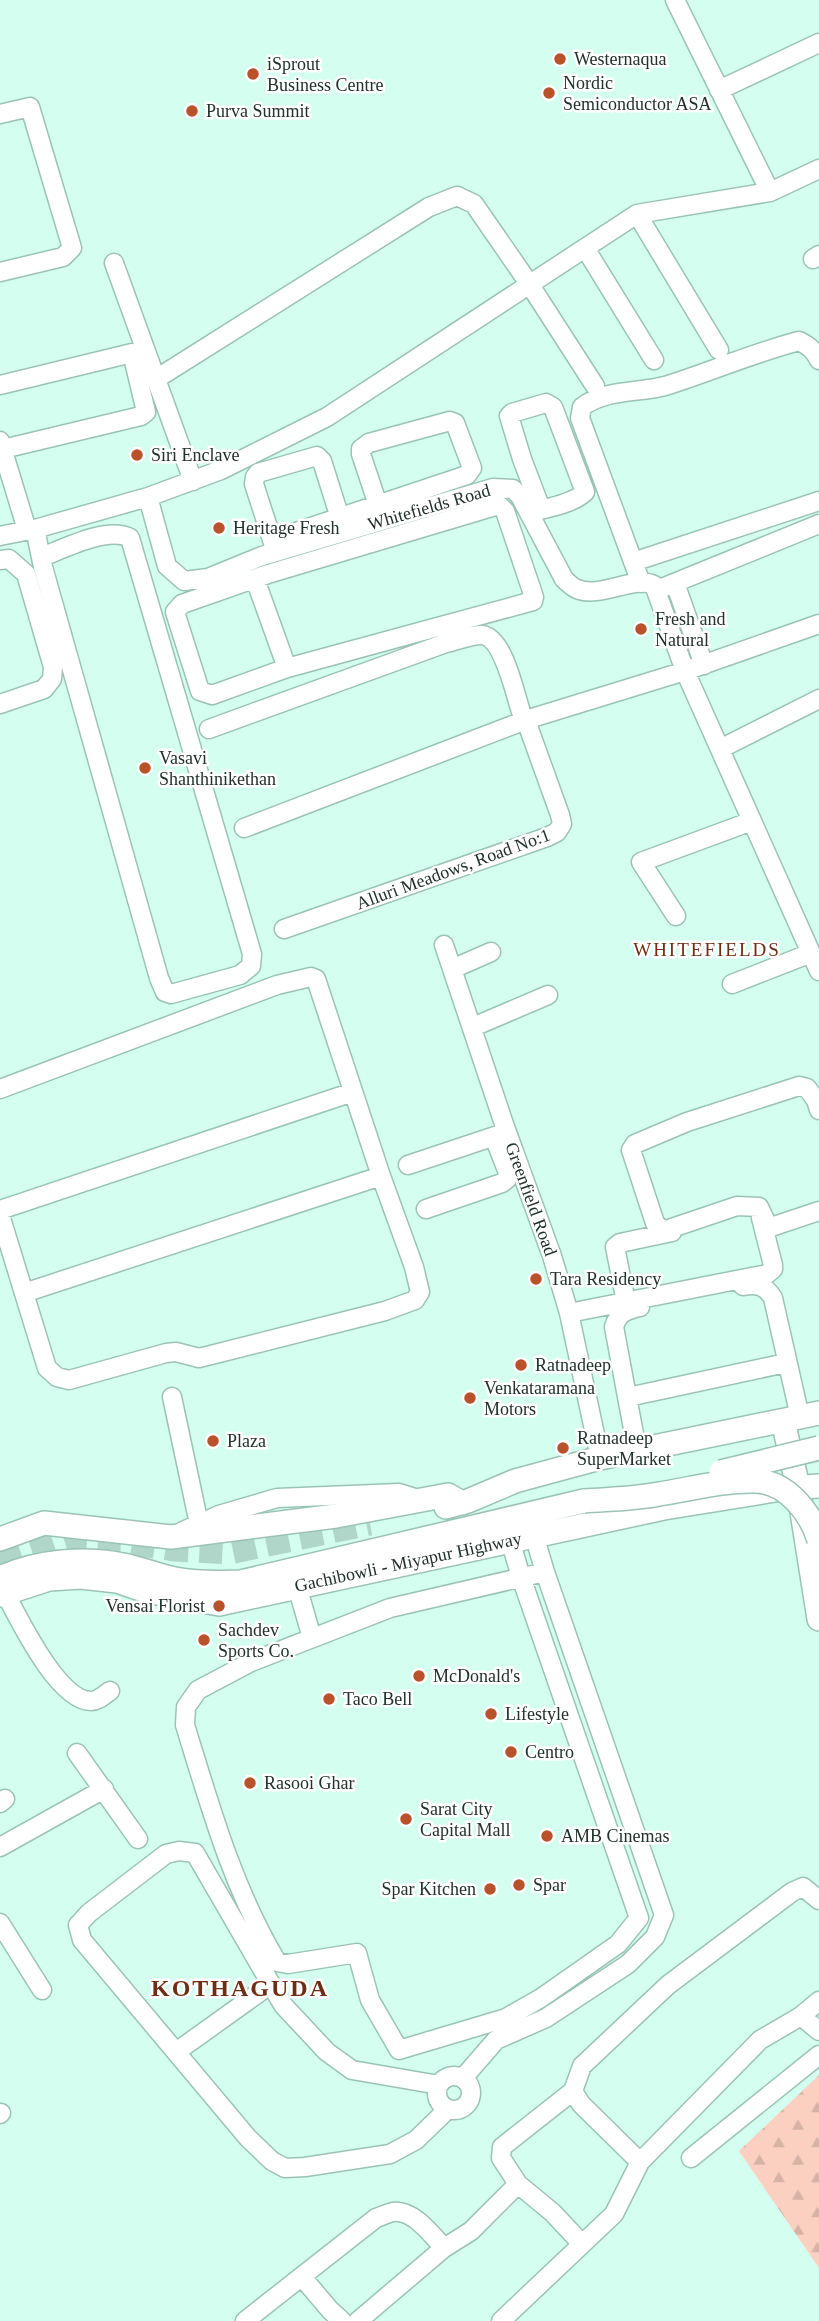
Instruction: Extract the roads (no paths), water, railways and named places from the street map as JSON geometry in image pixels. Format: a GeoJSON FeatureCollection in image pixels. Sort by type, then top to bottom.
{"type":"FeatureCollection","features":[{"type":"Feature","properties":{"kind":"main road"},"geometry":{"type":"LineString","coordinates":[[370,1524],[462,1503],[515,1480],[600,1458],[807,1420],[808,1486],[819,1619]]}},
{"type":"Feature","properties":{"kind":"main road"},"geometry":{"type":"LineString","coordinates":[[2,1589],[18,1570],[52,1563],[85,1562],[122,1565],[176,1579],[211,1583],[241,1582],[819,1448]]}},
{"type":"Feature","properties":{"kind":"main road"},"geometry":{"type":"LineString","coordinates":[[584,1501],[655,1495],[714,1484],[758,1481],[774,1486],[792,1497],[810,1518],[819,1540]]}},
{"type":"Feature","properties":{"kind":"main road","name":"Gachibowli - Miyapur Highway"},"geometry":{"type":"LineString","coordinates":[[2,1589],[49,1579],[81,1577],[117,1581],[146,1591],[219,1604],[664,1508],[808,1486]]}},
{"type":"Feature","properties":{"kind":"main road"},"geometry":{"type":"LineString","coordinates":[[0,1539],[44,1523],[171,1537],[336,1517],[448,1495],[462,1503]]}},
{"type":"Feature","properties":{"kind":"street"},"geometry":{"type":"LineString","coordinates":[[675,0],[770,192]]}},
{"type":"Feature","properties":{"kind":"street"},"geometry":{"type":"LineString","coordinates":[[719,90],[819,43]]}},
{"type":"Feature","properties":{"kind":"street"},"geometry":{"type":"LineString","coordinates":[[0,114],[30,107],[72,248],[63,257],[0,272]]}},
{"type":"Feature","properties":{"kind":"street"},"geometry":{"type":"LineString","coordinates":[[0,536],[148,497],[193,481],[221,470],[327,417],[637,214],[770,192],[819,169]]}},
{"type":"Feature","properties":{"kind":"street"},"geometry":{"type":"LineString","coordinates":[[156,379],[429,206],[457,197],[474,204],[595,386]]}},
{"type":"Feature","properties":{"kind":"street"},"geometry":{"type":"LineString","coordinates":[[637,214],[719,350]]}},
{"type":"Feature","properties":{"kind":"street"},"geometry":{"type":"LineString","coordinates":[[585,248],[654,360]]}},
{"type":"Feature","properties":{"kind":"street"},"geometry":{"type":"LineString","coordinates":[[114,263],[193,481]]}},
{"type":"Feature","properties":{"kind":"street"},"geometry":{"type":"LineString","coordinates":[[732,984],[816,960],[685,671],[580,418],[582,407],[620,393],[664,386],[799,341],[815,352],[819,360]]}},
{"type":"Feature","properties":{"kind":"street"},"geometry":{"type":"LineString","coordinates":[[0,384],[132,353],[146,412],[141,416],[1,445],[41,557],[165,992],[171,993],[240,975],[251,966],[252,954],[130,538],[122,533],[102,535],[41,557]]}},
{"type":"Feature","properties":{"kind":"street"},"geometry":{"type":"LineString","coordinates":[[546,403],[553,407],[586,489],[583,495],[535,511],[509,416],[546,403]]}},
{"type":"Feature","properties":{"kind":"street"},"geometry":{"type":"LineString","coordinates":[[270,549],[340,518],[381,513],[471,472],[472,468],[455,423],[450,421],[362,449],[361,454],[381,513]]}},
{"type":"Feature","properties":{"kind":"street"},"geometry":{"type":"LineString","coordinates":[[256,578],[270,549],[254,484],[255,477],[263,472],[317,456],[322,461],[340,518]]}},
{"type":"Feature","properties":{"kind":"street","name":"Whitefields Road"},"geometry":{"type":"LineString","coordinates":[[148,497],[167,566],[184,581],[208,578],[270,549],[381,513],[504,487],[513,489],[535,511],[564,579],[575,589],[586,592],[675,583],[819,524]]}},
{"type":"Feature","properties":{"kind":"street"},"geometry":{"type":"LineString","coordinates":[[638,561],[819,501]]}},
{"type":"Feature","properties":{"kind":"street"},"geometry":{"type":"LineString","coordinates":[[499,505],[505,511],[534,597],[529,603],[287,668],[212,695],[200,691],[175,612],[182,604],[256,578],[499,505]]}},
{"type":"Feature","properties":{"kind":"street"},"geometry":{"type":"LineString","coordinates":[[0,560],[9,559],[26,574],[53,667],[52,679],[44,689],[0,704]]}},
{"type":"Feature","properties":{"kind":"street"},"geometry":{"type":"LineString","coordinates":[[238,566],[256,578],[287,668]]}},
{"type":"Feature","properties":{"kind":"street"},"geometry":{"type":"LineString","coordinates":[[675,583],[704,665]]}},
{"type":"Feature","properties":{"kind":"street"},"geometry":{"type":"LineString","coordinates":[[244,828],[525,720],[704,665],[819,624]]}},
{"type":"Feature","properties":{"kind":"street","name":"Alluri Meadows, Road No:1"},"geometry":{"type":"LineString","coordinates":[[209,729],[446,643],[481,635],[491,638],[500,648],[560,815],[562,824],[557,832],[547,838],[284,929]]}},
{"type":"Feature","properties":{"kind":"street"},"geometry":{"type":"LineString","coordinates":[[720,749],[819,699]]}},
{"type":"Feature","properties":{"kind":"street"},"geometry":{"type":"LineString","coordinates":[[676,916],[641,862],[752,821]]}},
{"type":"Feature","properties":{"kind":"street","name":"Greenfield Road"},"geometry":{"type":"LineString","coordinates":[[444,945],[473,1027],[502,1139],[550,1249],[569,1313],[600,1458]]}},
{"type":"Feature","properties":{"kind":"street"},"geometry":{"type":"LineString","coordinates":[[452,970],[491,952]]}},
{"type":"Feature","properties":{"kind":"street"},"geometry":{"type":"LineString","coordinates":[[0,1089],[277,985],[311,977],[318,983],[381,1176],[414,1267],[420,1292],[415,1300],[385,1311],[199,1358],[176,1352],[166,1353],[69,1380],[57,1377],[47,1368],[0,1213],[353,1092]]}},
{"type":"Feature","properties":{"kind":"street"},"geometry":{"type":"LineString","coordinates":[[473,1027],[548,995]]}},
{"type":"Feature","properties":{"kind":"street"},"geometry":{"type":"LineString","coordinates":[[818,1103],[807,1088],[799,1086],[687,1122],[635,1144],[631,1150],[655,1223],[663,1231],[744,1205],[759,1207],[771,1227],[819,1211]]}},
{"type":"Feature","properties":{"kind":"street"},"geometry":{"type":"LineString","coordinates":[[408,1165],[502,1139],[508,1173],[505,1181],[426,1209]]}},
{"type":"Feature","properties":{"kind":"street"},"geometry":{"type":"LineString","coordinates":[[24,1293],[381,1176]]}},
{"type":"Feature","properties":{"kind":"street"},"geometry":{"type":"LineString","coordinates":[[569,1313],[625,1302],[767,1274],[773,1269],[773,1265],[761,1218],[749,1215],[617,1245],[625,1302]]}},
{"type":"Feature","properties":{"kind":"street"},"geometry":{"type":"LineString","coordinates":[[637,1450],[614,1327],[616,1320],[622,1312],[631,1309],[750,1284],[764,1287],[773,1298],[786,1363],[807,1420]]}},
{"type":"Feature","properties":{"kind":"street"},"geometry":{"type":"LineString","coordinates":[[628,1397],[786,1363]]}},
{"type":"Feature","properties":{"kind":"street"},"geometry":{"type":"LineString","coordinates":[[172,1397],[199,1524]]}},
{"type":"Feature","properties":{"kind":"street"},"geometry":{"type":"LineString","coordinates":[[171,1537],[219,1515],[277,1498],[399,1493],[422,1500]]}},
{"type":"Feature","properties":{"kind":"street"},"geometry":{"type":"LineString","coordinates":[[463,2078],[496,2040],[546,2018],[628,1964],[655,1937],[664,1915],[534,1535]]}},
{"type":"Feature","properties":{"kind":"street"},"geometry":{"type":"LineString","coordinates":[[510,1540],[639,1918]]}},
{"type":"Feature","properties":{"kind":"street"},"geometry":{"type":"LineString","coordinates":[[545,1572],[390,1608],[251,1662],[198,1690],[186,1707],[185,1726],[221,1844],[263,1939],[277,1962],[288,1964],[357,1953],[370,2000],[399,2050],[506,2018],[541,1998],[618,1944],[639,1918],[664,1915]]}},
{"type":"Feature","properties":{"kind":"street"},"geometry":{"type":"LineString","coordinates":[[298,1586],[312,1639]]}},
{"type":"Feature","properties":{"kind":"street"},"geometry":{"type":"LineString","coordinates":[[2,1589],[47,1665],[70,1692],[95,1701],[110,1691]]}},
{"type":"Feature","properties":{"kind":"street"},"geometry":{"type":"LineString","coordinates":[[77,1753],[138,1839]]}},
{"type":"Feature","properties":{"kind":"street"},"geometry":{"type":"LineString","coordinates":[[0,1847],[104,1789]]}},
{"type":"Feature","properties":{"kind":"street"},"geometry":{"type":"LineString","coordinates":[[439,2085],[352,2070],[327,2052],[284,2005],[195,1853],[179,1851],[166,1854],[89,1913],[78,1925],[82,1940],[248,2138],[272,2161],[285,2168],[390,2154],[416,2140],[448,2109]]}},
{"type":"Feature","properties":{"kind":"street"},"geometry":{"type":"LineString","coordinates":[[582,2244],[553,2213],[518,2184],[501,2158],[502,2147],[573,2091],[582,2066],[668,1986],[792,1892],[803,1887],[819,1900]]}},
{"type":"Feature","properties":{"kind":"street"},"geometry":{"type":"LineString","coordinates":[[3,1931],[42,1990]]}},
{"type":"Feature","properties":{"kind":"street"},"geometry":{"type":"LineString","coordinates":[[176,2052],[271,1984]]}},
{"type":"Feature","properties":{"kind":"street"},"geometry":{"type":"LineString","coordinates":[[500,2321],[614,2214],[640,2161],[760,2040],[802,2016],[819,2001]]}},
{"type":"Feature","properties":{"kind":"street"},"geometry":{"type":"LineString","coordinates":[[802,2016],[819,2031]]}},
{"type":"Feature","properties":{"kind":"street"},"geometry":{"type":"LineString","coordinates":[[691,2158],[819,2055]]}},
{"type":"Feature","properties":{"kind":"street"},"geometry":{"type":"LineString","coordinates":[[446,2077],[463,2078],[470,2086],[469,2102],[459,2109],[448,2109],[439,2102],[439,2085],[446,2077]]}},
{"type":"Feature","properties":{"kind":"street"},"geometry":{"type":"LineString","coordinates":[[573,2091],[581,2104],[640,2161]]}},
{"type":"Feature","properties":{"kind":"street"},"geometry":{"type":"LineString","coordinates":[[358,2321],[444,2248],[471,2231],[518,2184]]}},
{"type":"Feature","properties":{"kind":"street"},"geometry":{"type":"LineString","coordinates":[[246,2321],[376,2218],[395,2211],[408,2215],[430,2232],[444,2248]]}},
{"type":"Feature","properties":{"kind":"street"},"geometry":{"type":"LineString","coordinates":[[302,2277],[342,2321]]}},
{"type":"Feature","properties":{"kind":"tunnel"},"geometry":{"type":"LineString","coordinates":[[0,1563],[72,1539],[229,1553],[370,1524]]}},
{"type":"Feature","properties":{"kind":"place","name":"Westernaqua"},"geometry":{"type":"Point","coordinates":[560,59]}},
{"type":"Feature","properties":{"kind":"place","name":"iSprout Business Centre"},"geometry":{"type":"Point","coordinates":[253,74]}},
{"type":"Feature","properties":{"kind":"place","name":"Nordic Semiconductor ASA"},"geometry":{"type":"Point","coordinates":[549,93]}},
{"type":"Feature","properties":{"kind":"place","name":"Purva Summit"},"geometry":{"type":"Point","coordinates":[192,111]}},
{"type":"Feature","properties":{"kind":"place","name":"Siri Enclave"},"geometry":{"type":"Point","coordinates":[137,455]}},
{"type":"Feature","properties":{"kind":"place","name":"Heritage Fresh"},"geometry":{"type":"Point","coordinates":[219,528]}},
{"type":"Feature","properties":{"kind":"place","name":"Fresh and Natural"},"geometry":{"type":"Point","coordinates":[641,629]}},
{"type":"Feature","properties":{"kind":"place","name":"Vasavi Shanthinikethan"},"geometry":{"type":"Point","coordinates":[145,768]}},
{"type":"Feature","properties":{"kind":"place","name":"Tara Residency"},"geometry":{"type":"Point","coordinates":[536,1279]}},
{"type":"Feature","properties":{"kind":"place","name":"Ratnadeep"},"geometry":{"type":"Point","coordinates":[521,1365]}},
{"type":"Feature","properties":{"kind":"place","name":"Venkataramana Motors"},"geometry":{"type":"Point","coordinates":[470,1398]}},
{"type":"Feature","properties":{"kind":"place","name":"Plaza"},"geometry":{"type":"Point","coordinates":[213,1441]}},
{"type":"Feature","properties":{"kind":"place","name":"Ratnadeep SuperMarket"},"geometry":{"type":"Point","coordinates":[563,1448]}},
{"type":"Feature","properties":{"kind":"place","name":"Vensai Florist"},"geometry":{"type":"Point","coordinates":[219,1606]}},
{"type":"Feature","properties":{"kind":"place","name":"Sachdev Sports Co."},"geometry":{"type":"Point","coordinates":[204,1640]}},
{"type":"Feature","properties":{"kind":"place","name":"McDonald's"},"geometry":{"type":"Point","coordinates":[419,1676]}},
{"type":"Feature","properties":{"kind":"place","name":"Taco Bell"},"geometry":{"type":"Point","coordinates":[329,1699]}},
{"type":"Feature","properties":{"kind":"place","name":"Lifestyle"},"geometry":{"type":"Point","coordinates":[491,1714]}},
{"type":"Feature","properties":{"kind":"place","name":"Centro"},"geometry":{"type":"Point","coordinates":[511,1752]}},
{"type":"Feature","properties":{"kind":"place","name":"Rasooi Ghar"},"geometry":{"type":"Point","coordinates":[250,1783]}},
{"type":"Feature","properties":{"kind":"place","name":"Sarat City Capital Mall"},"geometry":{"type":"Point","coordinates":[406,1819]}},
{"type":"Feature","properties":{"kind":"place","name":"AMB Cinemas"},"geometry":{"type":"Point","coordinates":[547,1836]}},
{"type":"Feature","properties":{"kind":"place","name":"Spar"},"geometry":{"type":"Point","coordinates":[519,1885]}},
{"type":"Feature","properties":{"kind":"place","name":"Spar Kitchen"},"geometry":{"type":"Point","coordinates":[490,1889]}},
{"type":"Feature","properties":{"kind":"district","name":"WHITEFIELDS"},"geometry":{"type":"Point","coordinates":[707,949]}},
{"type":"Feature","properties":{"kind":"district","name":"KOTHAGUDA"},"geometry":{"type":"Point","coordinates":[240,1988]}}]}
